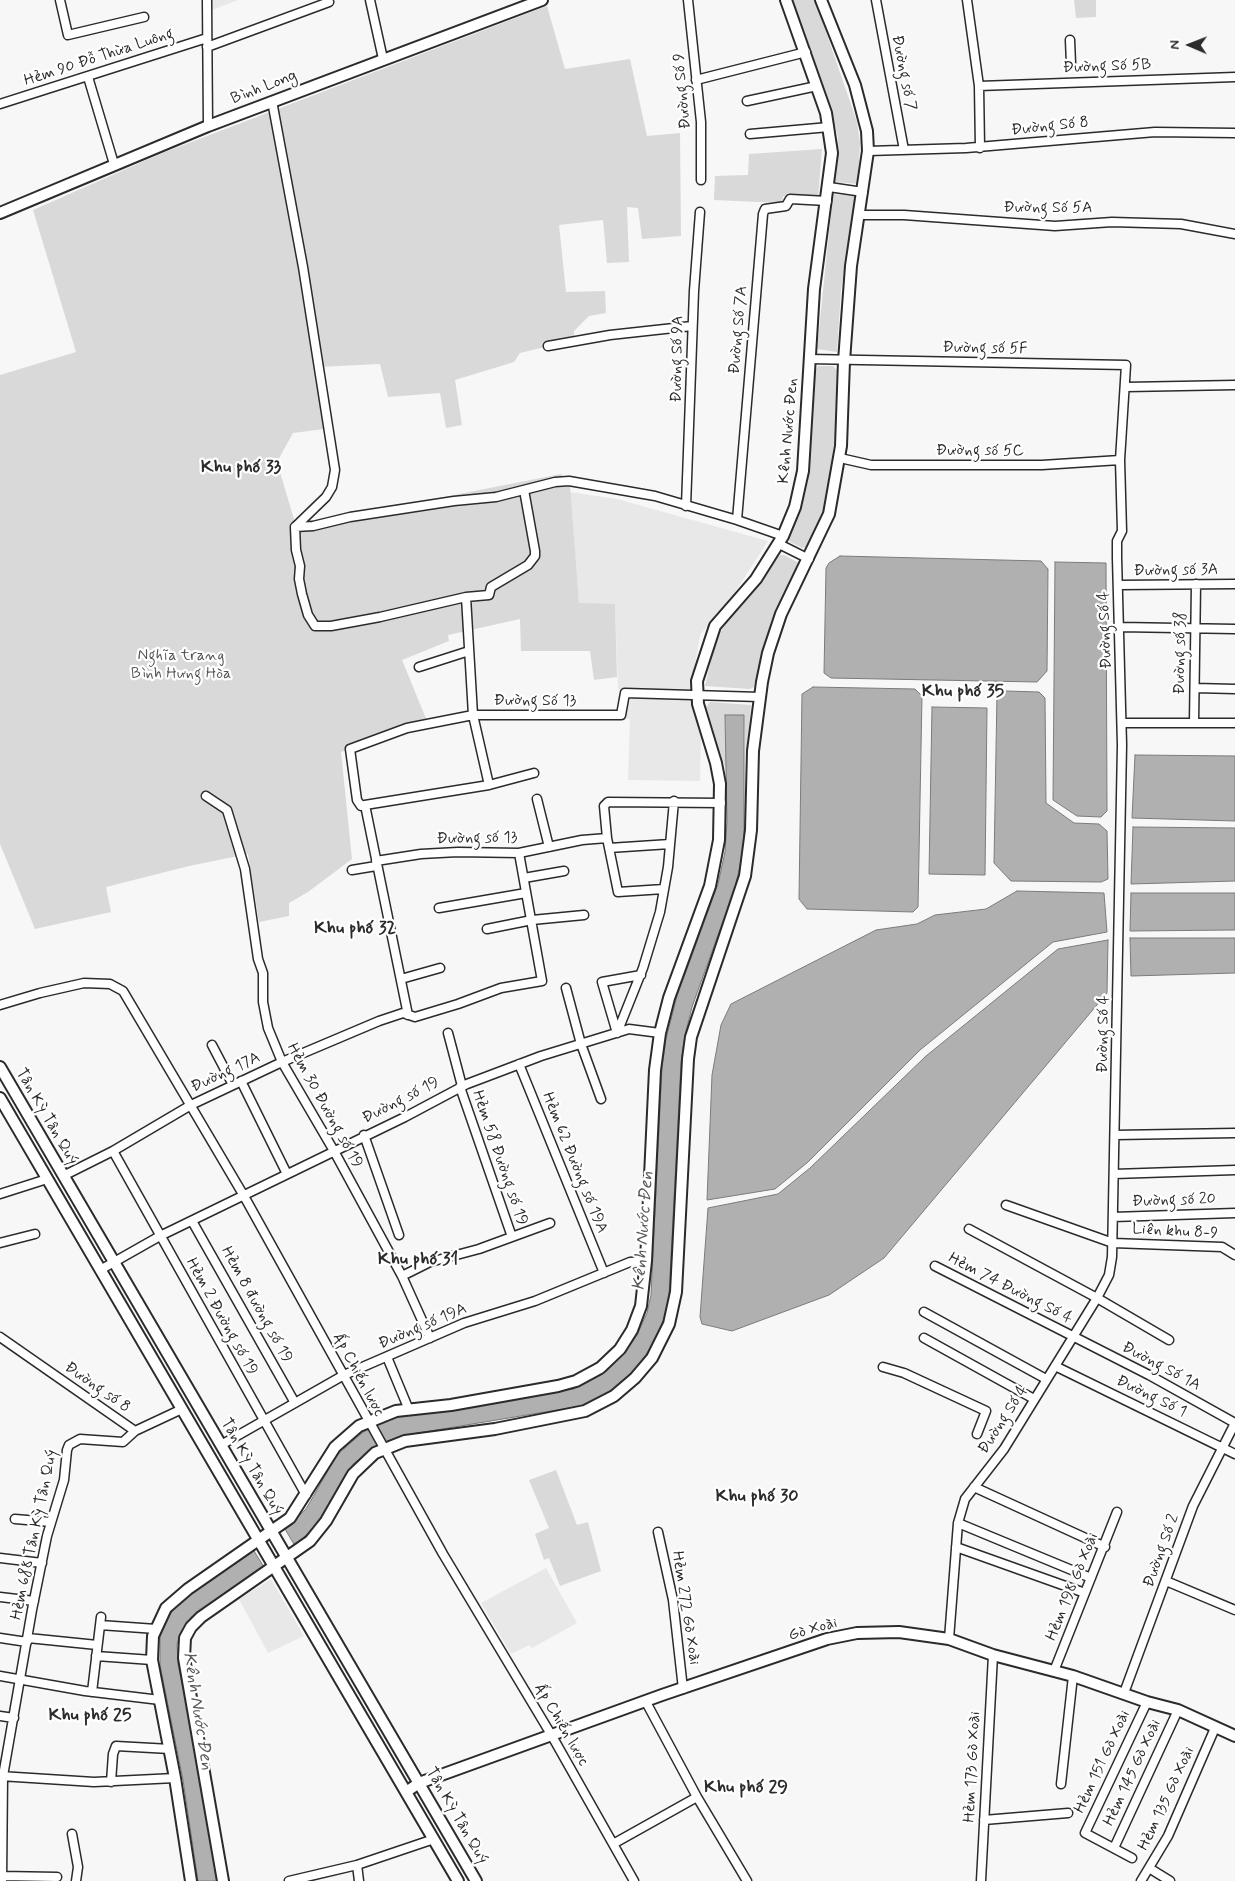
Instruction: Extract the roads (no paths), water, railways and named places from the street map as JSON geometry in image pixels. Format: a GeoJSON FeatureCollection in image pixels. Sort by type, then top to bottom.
{"type":"FeatureCollection","features":[{"type":"Feature","properties":{"kind":"street"},"geometry":{"type":"LineString","coordinates":[[60,0],[68,35],[144,17]]}},
{"type":"Feature","properties":{"kind":"street"},"geometry":{"type":"LineString","coordinates":[[206,0],[208,126]]}},
{"type":"Feature","properties":{"kind":"street"},"geometry":{"type":"LineString","coordinates":[[370,0],[383,59]]}},
{"type":"Feature","properties":{"kind":"street","name":"Bình Long"},"geometry":{"type":"LineString","coordinates":[[0,213],[208,126],[542,0]]}},
{"type":"Feature","properties":{"kind":"street","name":"Đường Số 9"},"geometry":{"type":"LineString","coordinates":[[688,0],[701,122],[701,180]]}},
{"type":"Feature","properties":{"kind":"street","name":"Kênh Nước Đen"},"geometry":{"type":"LineString","coordinates":[[191,1881],[170,1749],[152,1660],[152,1644],[156,1629],[166,1608],[179,1595],[290,1518],[335,1447],[369,1424],[389,1413],[452,1405],[558,1386],[593,1372],[614,1355],[632,1330],[643,1298],[655,1070],[660,1033],[669,998],[713,877],[719,840],[721,803],[716,763],[696,694],[699,673],[712,631],[756,579],[780,540],[795,507],[802,480],[817,259],[829,187],[832,153],[829,127],[817,86],[786,0]]}},
{"type":"Feature","properties":{"kind":"street"},"geometry":{"type":"LineString","coordinates":[[223,1881],[184,1658],[184,1644],[188,1632],[201,1617],[287,1558],[316,1534],[326,1521],[353,1474],[381,1447],[405,1441],[495,1429],[585,1411],[607,1400],[629,1384],[647,1365],[661,1341],[672,1314],[676,1292],[689,1048],[698,1013],[745,876],[751,837],[753,760],[766,661],[777,625],[829,514],[840,458],[844,408],[844,361],[851,266],[864,192],[868,151],[867,131],[856,85],[821,0]]}},
{"type":"Feature","properties":{"kind":"street","name":"Đường số 7"},"geometry":{"type":"LineString","coordinates":[[876,0],[904,150]]}},
{"type":"Feature","properties":{"kind":"street"},"geometry":{"type":"LineString","coordinates":[[967,0],[979,86],[980,148]]}},
{"type":"Feature","properties":{"kind":"street"},"geometry":{"type":"LineString","coordinates":[[207,47],[330,2]]}},
{"type":"Feature","properties":{"kind":"street","name":"Hẻm 90 Đỗ Thừa Luông"},"geometry":{"type":"LineString","coordinates":[[0,104],[207,38]]}},
{"type":"Feature","properties":{"kind":"street"},"geometry":{"type":"LineString","coordinates":[[1070,40],[1071,64]]}},
{"type":"Feature","properties":{"kind":"street"},"geometry":{"type":"LineString","coordinates":[[696,80],[806,52]]}},
{"type":"Feature","properties":{"kind":"street"},"geometry":{"type":"LineString","coordinates":[[88,77],[114,164]]}},
{"type":"Feature","properties":{"kind":"street","name":"Đường Số 5B"},"geometry":{"type":"LineString","coordinates":[[979,86],[1235,77]]}},
{"type":"Feature","properties":{"kind":"street"},"geometry":{"type":"LineString","coordinates":[[747,101],[817,86]]}},
{"type":"Feature","properties":{"kind":"street"},"geometry":{"type":"LineString","coordinates":[[272,101],[304,277],[335,470],[332,487],[326,497],[295,527],[302,594],[308,615],[315,626],[331,626],[466,597],[489,595],[491,588],[528,565],[536,551],[524,490]]}},
{"type":"Feature","properties":{"kind":"street"},"geometry":{"type":"LineString","coordinates":[[750,134],[829,127]]}},
{"type":"Feature","properties":{"kind":"street","name":"Đường Số 8"},"geometry":{"type":"LineString","coordinates":[[868,151],[980,148],[1155,132],[1235,133]]}},
{"type":"Feature","properties":{"kind":"street"},"geometry":{"type":"LineString","coordinates":[[829,187],[864,192]]}},
{"type":"Feature","properties":{"kind":"street","name":"Đường Số 7A"},"geometry":{"type":"LineString","coordinates":[[738,520],[763,214],[765,209],[786,206],[790,199],[827,201]]}},
{"type":"Feature","properties":{"kind":"street","name":"Đường Số 9A"},"geometry":{"type":"LineString","coordinates":[[686,506],[692,326],[700,212]]}},
{"type":"Feature","properties":{"kind":"street","name":"Đường Số 5A"},"geometry":{"type":"LineString","coordinates":[[860,215],[904,215],[1055,226],[1112,222],[1181,224],[1235,234]]}},
{"type":"Feature","properties":{"kind":"street"},"geometry":{"type":"LineString","coordinates":[[548,346],[610,335],[692,326]]}},
{"type":"Feature","properties":{"kind":"street","name":"Đường số 5F"},"geometry":{"type":"LineString","coordinates":[[809,359],[1126,365],[1126,387]]}},
{"type":"Feature","properties":{"kind":"street"},"geometry":{"type":"LineString","coordinates":[[1126,387],[1235,385]]}},
{"type":"Feature","properties":{"kind":"street","name":"Đường Số 4"},"geometry":{"type":"LineString","coordinates":[[949,1639],[958,1523],[966,1499],[1004,1449],[1097,1298],[1109,1275],[1112,1243],[1115,1135],[1122,723],[1118,541],[1122,531],[1120,460],[1126,387]]}},
{"type":"Feature","properties":{"kind":"street","name":"Đường số 5C"},"geometry":{"type":"LineString","coordinates":[[840,458],[864,464],[880,465],[1042,465],[1120,460]]}},
{"type":"Feature","properties":{"kind":"street"},"geometry":{"type":"LineString","coordinates":[[295,527],[313,526],[350,517],[454,501],[496,498],[555,482],[574,481],[655,496],[738,520],[780,540],[809,559]]}},
{"type":"Feature","properties":{"kind":"street","name":"Đường số 38"},"geometry":{"type":"LineString","coordinates":[[1194,723],[1196,584]]}},
{"type":"Feature","properties":{"kind":"street","name":"Đường số 3A"},"geometry":{"type":"LineString","coordinates":[[1118,585],[1235,584]]}},
{"type":"Feature","properties":{"kind":"street","name":"Đường Số 13"},"geometry":{"type":"LineString","coordinates":[[466,597],[473,715],[621,715],[625,693],[696,694]]}},
{"type":"Feature","properties":{"kind":"street"},"geometry":{"type":"LineString","coordinates":[[1120,627],[1235,629]]}},
{"type":"Feature","properties":{"kind":"street"},"geometry":{"type":"LineString","coordinates":[[419,667],[469,651]]}},
{"type":"Feature","properties":{"kind":"street"},"geometry":{"type":"LineString","coordinates":[[1195,688],[1235,688]]}},
{"type":"Feature","properties":{"kind":"street"},"geometry":{"type":"LineString","coordinates":[[696,694],[760,697]]}},
{"type":"Feature","properties":{"kind":"street"},"geometry":{"type":"LineString","coordinates":[[489,785],[473,715],[407,728],[350,750],[357,800],[360,806],[489,785],[534,773]]}},
{"type":"Feature","properties":{"kind":"street"},"geometry":{"type":"LineString","coordinates":[[1122,723],[1235,723]]}},
{"type":"Feature","properties":{"kind":"street","name":"Hẻm 30 Đường số 19"},"geometry":{"type":"LineString","coordinates":[[206,796],[227,810],[245,869],[258,959],[263,973],[263,1002],[268,1028],[282,1062],[334,1151],[402,1276],[430,1338]]}},
{"type":"Feature","properties":{"kind":"street"},"geometry":{"type":"LineString","coordinates":[[537,798],[550,847]]}},
{"type":"Feature","properties":{"kind":"street"},"geometry":{"type":"LineString","coordinates":[[664,890],[618,892],[607,838],[604,806],[608,802],[674,801],[721,803]]}},
{"type":"Feature","properties":{"kind":"street"},"geometry":{"type":"LineString","coordinates":[[616,1033],[641,975],[660,912],[674,801]]}},
{"type":"Feature","properties":{"kind":"street"},"geometry":{"type":"LineString","coordinates":[[365,805],[408,1015]]}},
{"type":"Feature","properties":{"kind":"street","name":"Đường số 13"},"geometry":{"type":"LineString","coordinates":[[352,870],[399,856],[458,852],[519,853],[582,840],[607,838]]}},
{"type":"Feature","properties":{"kind":"street"},"geometry":{"type":"LineString","coordinates":[[609,848],[670,844]]}},
{"type":"Feature","properties":{"kind":"street"},"geometry":{"type":"LineString","coordinates":[[519,853],[532,920]]}},
{"type":"Feature","properties":{"kind":"street"},"geometry":{"type":"LineString","coordinates":[[524,878],[564,871]]}},
{"type":"Feature","properties":{"kind":"street"},"geometry":{"type":"LineString","coordinates":[[439,908],[526,893]]}},
{"type":"Feature","properties":{"kind":"street"},"geometry":{"type":"LineString","coordinates":[[487,929],[532,920],[584,915]]}},
{"type":"Feature","properties":{"kind":"street","name":"Đường 17A"},"geometry":{"type":"LineString","coordinates":[[63,1176],[113,1151],[190,1105],[282,1062],[379,1021],[403,1013],[415,1017],[458,1004],[500,988],[542,981],[532,920]]}},
{"type":"Feature","properties":{"kind":"street"},"geometry":{"type":"LineString","coordinates":[[402,979],[440,968]]}},
{"type":"Feature","properties":{"kind":"street"},"geometry":{"type":"LineString","coordinates":[[616,1033],[602,982],[641,975]]}},
{"type":"Feature","properties":{"kind":"street","name":"Ấp Chiến lược"},"geometry":{"type":"LineString","coordinates":[[0,1005],[40,993],[84,984],[110,984],[123,991],[244,1196],[344,1375],[381,1447],[552,1736],[634,1881]]}},
{"type":"Feature","properties":{"kind":"street"},"geometry":{"type":"LineString","coordinates":[[566,988],[581,1044],[601,1099]]}},
{"type":"Feature","properties":{"kind":"street","name":"Đường số 19"},"geometry":{"type":"LineString","coordinates":[[100,1270],[160,1236],[364,1135],[406,1117],[461,1087],[519,1064],[629,1029],[660,1033]]}},
{"type":"Feature","properties":{"kind":"street","name":"Hẻm 58 Đường số 19"},"geometry":{"type":"LineString","coordinates":[[448,1033],[461,1087],[512,1237]]}},
{"type":"Feature","properties":{"kind":"street"},"geometry":{"type":"LineString","coordinates":[[212,1045],[233,1085]]}},
{"type":"Feature","properties":{"kind":"street","name":"Hẻm 62 Đường số 19A"},"geometry":{"type":"LineString","coordinates":[[519,1064],[604,1273]]}},
{"type":"Feature","properties":{"kind":"street","name":"Tân Kỳ Tân Quý"},"geometry":{"type":"LineString","coordinates":[[0,1067],[476,1881]]}},
{"type":"Feature","properties":{"kind":"street"},"geometry":{"type":"LineString","coordinates":[[241,1081],[287,1174]]}},
{"type":"Feature","properties":{"kind":"street","name":"Tân Kỳ Tân Quý"},"geometry":{"type":"LineString","coordinates":[[0,1098],[458,1881]]}},
{"type":"Feature","properties":{"kind":"street"},"geometry":{"type":"LineString","coordinates":[[1115,1135],[1235,1133]]}},
{"type":"Feature","properties":{"kind":"street"},"geometry":{"type":"LineString","coordinates":[[364,1135],[399,1235]]}},
{"type":"Feature","properties":{"kind":"street","name":"Hẻm 2 Đường số 19"},"geometry":{"type":"LineString","coordinates":[[113,1151],[306,1495]]}},
{"type":"Feature","properties":{"kind":"street"},"geometry":{"type":"LineString","coordinates":[[1114,1174],[1235,1170]]}},
{"type":"Feature","properties":{"kind":"street"},"geometry":{"type":"LineString","coordinates":[[0,1194],[47,1179]]}},
{"type":"Feature","properties":{"kind":"street","name":"Liên khu 8-9"},"geometry":{"type":"LineString","coordinates":[[1006,1205],[1112,1243],[1222,1247],[1235,1254]]}},
{"type":"Feature","properties":{"kind":"street","name":"Đường số 20"},"geometry":{"type":"LineString","coordinates":[[1113,1217],[1235,1213]]}},
{"type":"Feature","properties":{"kind":"street","name":"Hẻm 8 đường số 19"},"geometry":{"type":"LineString","coordinates":[[192,1221],[295,1403]]}},
{"type":"Feature","properties":{"kind":"street"},"geometry":{"type":"LineString","coordinates":[[402,1276],[430,1262],[479,1249],[550,1223]]}},
{"type":"Feature","properties":{"kind":"street"},"geometry":{"type":"LineString","coordinates":[[969,1230],[1097,1298],[1169,1340]]}},
{"type":"Feature","properties":{"kind":"street"},"geometry":{"type":"LineString","coordinates":[[0,1243],[35,1234]]}},
{"type":"Feature","properties":{"kind":"street","name":"Đường số 19A"},"geometry":{"type":"LineString","coordinates":[[221,1445],[344,1375],[464,1323],[535,1301],[630,1262],[646,1261]]}},
{"type":"Feature","properties":{"kind":"street","name":"Hẻm 74 Đường Số 4"},"geometry":{"type":"LineString","coordinates":[[935,1266],[1072,1336]]}},
{"type":"Feature","properties":{"kind":"street"},"geometry":{"type":"LineString","coordinates":[[924,1312],[1046,1380]]}},
{"type":"Feature","properties":{"kind":"street","name":"Đường Số 1A"},"geometry":{"type":"LineString","coordinates":[[1072,1336],[1235,1423]]}},
{"type":"Feature","properties":{"kind":"street","name":"Đường số 8"},"geometry":{"type":"LineString","coordinates":[[0,1337],[135,1431],[182,1409]]}},
{"type":"Feature","properties":{"kind":"street"},"geometry":{"type":"LineString","coordinates":[[924,1338],[1034,1399]]}},
{"type":"Feature","properties":{"kind":"street"},"geometry":{"type":"LineString","coordinates":[[387,1357],[409,1410]]}},
{"type":"Feature","properties":{"kind":"street","name":"Đường Số 1"},"geometry":{"type":"LineString","coordinates":[[1055,1366],[1235,1454]]}},
{"type":"Feature","properties":{"kind":"street"},"geometry":{"type":"LineString","coordinates":[[883,1367],[904,1373],[986,1411],[977,1434]]}},
{"type":"Feature","properties":{"kind":"street","name":"Đường Số 2"},"geometry":{"type":"LineString","coordinates":[[1124,1693],[1193,1506],[1235,1423]]}},
{"type":"Feature","properties":{"kind":"street","name":"Hẻm 688 Tân Kỳ Tân Quý"},"geometry":{"type":"LineString","coordinates":[[2,1878],[1,1776],[14,1718],[34,1601],[52,1522],[64,1480],[69,1445],[80,1439],[123,1442],[135,1431]]}},
{"type":"Feature","properties":{"kind":"street"},"geometry":{"type":"LineString","coordinates":[[974,1487],[1105,1547]]}},
{"type":"Feature","properties":{"kind":"street","name":"Hẻm 198 Gò Xoài"},"geometry":{"type":"LineString","coordinates":[[1054,1671],[1105,1547],[1117,1512]]}},
{"type":"Feature","properties":{"kind":"street"},"geometry":{"type":"LineString","coordinates":[[15,1519],[52,1522]]}},
{"type":"Feature","properties":{"kind":"street"},"geometry":{"type":"LineString","coordinates":[[958,1523],[1091,1578]]}},
{"type":"Feature","properties":{"kind":"street","name":"Hẻm 272 Gò Xoài"},"geometry":{"type":"LineString","coordinates":[[658,1532],[673,1600],[683,1690]]}},
{"type":"Feature","properties":{"kind":"street"},"geometry":{"type":"LineString","coordinates":[[956,1548],[1085,1593]]}},
{"type":"Feature","properties":{"kind":"street"},"geometry":{"type":"LineString","coordinates":[[0,1558],[42,1563]]}},
{"type":"Feature","properties":{"kind":"street"},"geometry":{"type":"LineString","coordinates":[[1166,1581],[1235,1610]]}},
{"type":"Feature","properties":{"kind":"street"},"geometry":{"type":"LineString","coordinates":[[0,1597],[34,1601]]}},
{"type":"Feature","properties":{"kind":"street"},"geometry":{"type":"LineString","coordinates":[[92,1692],[100,1621],[156,1629]]}},
{"type":"Feature","properties":{"kind":"street","name":"Gò Xoài"},"geometry":{"type":"LineString","coordinates":[[406,1792],[419,1784],[646,1702],[827,1639],[850,1635],[899,1632],[949,1639],[993,1655],[1072,1676],[1147,1702],[1178,1710],[1235,1736]]}},
{"type":"Feature","properties":{"kind":"street"},"geometry":{"type":"LineString","coordinates":[[0,1638],[97,1645]]}},
{"type":"Feature","properties":{"kind":"street","name":"Hẻm 173 Gò Xoài"},"geometry":{"type":"LineString","coordinates":[[981,1881],[993,1655]]}},
{"type":"Feature","properties":{"kind":"street"},"geometry":{"type":"LineString","coordinates":[[96,1656],[152,1660]]}},
{"type":"Feature","properties":{"kind":"street"},"geometry":{"type":"LineString","coordinates":[[0,1676],[92,1692],[160,1700]]}},
{"type":"Feature","properties":{"kind":"street"},"geometry":{"type":"LineString","coordinates":[[1062,1784],[1072,1676]]}},
{"type":"Feature","properties":{"kind":"street"},"geometry":{"type":"LineString","coordinates":[[646,1702],[697,1798],[747,1881]]}},
{"type":"Feature","properties":{"kind":"street","name":"Hẻm 151 Gò Xoài"},"geometry":{"type":"LineString","coordinates":[[1114,1848],[1085,1833],[1147,1702]]}},
{"type":"Feature","properties":{"kind":"street","name":"Hẻm 145 Gò Xoài"},"geometry":{"type":"LineString","coordinates":[[1114,1848],[1178,1710]]}},
{"type":"Feature","properties":{"kind":"street"},"geometry":{"type":"LineString","coordinates":[[0,1716],[14,1718]]}},
{"type":"Feature","properties":{"kind":"street","name":"Hẻm 135 Gò Xoài"},"geometry":{"type":"LineString","coordinates":[[1141,1881],[1168,1836],[1215,1728]]}},
{"type":"Feature","properties":{"kind":"street"},"geometry":{"type":"LineString","coordinates":[[111,1782],[113,1754],[116,1746],[170,1749]]}},
{"type":"Feature","properties":{"kind":"street"},"geometry":{"type":"LineString","coordinates":[[1,1776],[111,1782],[175,1778]]}},
{"type":"Feature","properties":{"kind":"street"},"geometry":{"type":"LineString","coordinates":[[613,1844],[697,1798]]}},
{"type":"Feature","properties":{"kind":"street"},"geometry":{"type":"LineString","coordinates":[[984,1820],[1068,1813]]}},
{"type":"Feature","properties":{"kind":"street"},"geometry":{"type":"LineString","coordinates":[[72,1834],[78,1867],[76,1881]]}},
{"type":"Feature","properties":{"kind":"street"},"geometry":{"type":"LineString","coordinates":[[289,1881],[308,1879],[357,1865],[434,1839]]}},
{"type":"Feature","properties":{"kind":"street"},"geometry":{"type":"LineString","coordinates":[[1114,1848],[1132,1858]]}},
{"type":"Feature","properties":{"kind":"street"},"geometry":{"type":"LineString","coordinates":[[357,1865],[359,1881]]}},
{"type":"Feature","properties":{"kind":"street"},"geometry":{"type":"LineString","coordinates":[[1149,1868],[1170,1881]]}},
{"type":"Feature","properties":{"kind":"street"},"geometry":{"type":"LineString","coordinates":[[2,1878],[58,1877]]}},
{"type":"Feature","properties":{"kind":"district","name":"Khu phố 33"},"geometry":{"type":"Point","coordinates":[241,468]}},
{"type":"Feature","properties":{"kind":"district","name":"Khu phố 35"},"geometry":{"type":"Point","coordinates":[963,692]}},
{"type":"Feature","properties":{"kind":"district","name":"Khu phố 32"},"geometry":{"type":"Point","coordinates":[355,929]}},
{"type":"Feature","properties":{"kind":"district","name":"Khu phố 31"},"geometry":{"type":"Point","coordinates":[418,1260]}},
{"type":"Feature","properties":{"kind":"district","name":"Khu phố 30"},"geometry":{"type":"Point","coordinates":[757,1497]}},
{"type":"Feature","properties":{"kind":"district","name":"Khu phố 25"},"geometry":{"type":"Point","coordinates":[90,1716]}},
{"type":"Feature","properties":{"kind":"district","name":"Khu phố 29"},"geometry":{"type":"Point","coordinates":[746,1788]}},
{"type":"Feature","properties":{"kind":"park label","name":"Nghĩa trang Bình Hưng Hòa"},"geometry":{"type":"Point","coordinates":[181,666]}}]}
